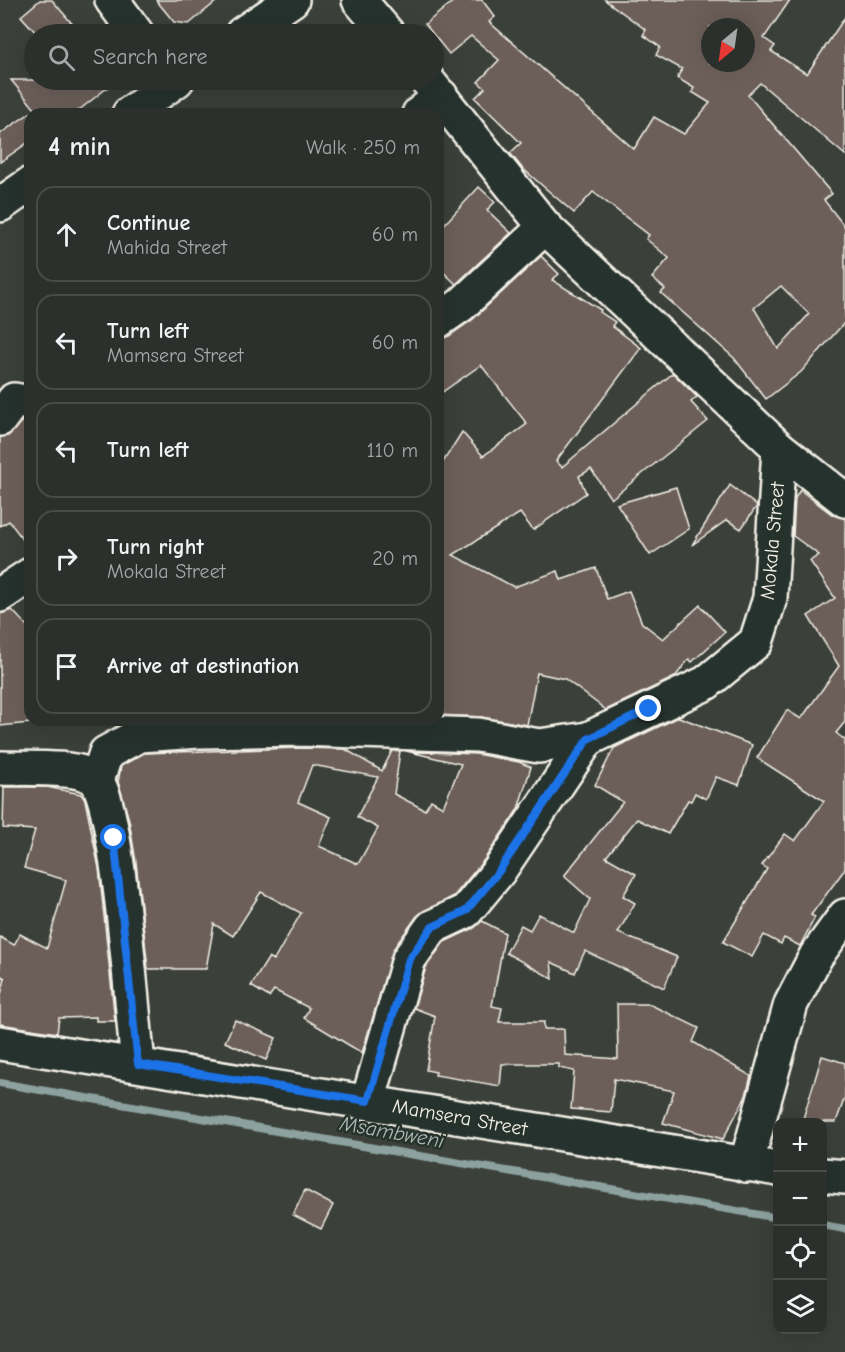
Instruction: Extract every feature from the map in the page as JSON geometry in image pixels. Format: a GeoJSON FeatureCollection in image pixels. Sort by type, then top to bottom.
{"type":"FeatureCollection","features":[{"type":"Feature","properties":{"kind":"street"},"geometry":{"type":"LineString","coordinates":[[112,0],[130,24]]}},
{"type":"Feature","properties":{"kind":"street"},"geometry":{"type":"LineString","coordinates":[[257,24],[292,0]]}},
{"type":"Feature","properties":{"kind":"street"},"geometry":{"type":"LineString","coordinates":[[359,0],[379,24]]}},
{"type":"Feature","properties":{"kind":"street"},"geometry":{"type":"LineString","coordinates":[[137,108],[161,90]]}},
{"type":"Feature","properties":{"kind":"street"},"geometry":{"type":"LineString","coordinates":[[444,114],[545,227],[779,448],[845,500]]}},
{"type":"Feature","properties":{"kind":"street"},"geometry":{"type":"LineString","coordinates":[[0,205],[24,188]]}},
{"type":"Feature","properties":{"kind":"street"},"geometry":{"type":"LineString","coordinates":[[444,317],[460,305],[545,227]]}},
{"type":"Feature","properties":{"kind":"street"},"geometry":{"type":"LineString","coordinates":[[0,419],[14,400],[24,402]]}},
{"type":"Feature","properties":{"kind":"street","name":"Mokala Street"},"geometry":{"type":"LineString","coordinates":[[97,780],[106,753],[139,735],[312,729],[478,735],[539,746],[588,739],[706,683],[756,642],[770,598],[779,448]]}},
{"type":"Feature","properties":{"kind":"street"},"geometry":{"type":"LineString","coordinates":[[0,595],[24,579]]}},
{"type":"Feature","properties":{"kind":"street"},"geometry":{"type":"LineString","coordinates":[[368,1101],[409,959],[432,927],[466,911],[499,871],[588,739]]}},
{"type":"Feature","properties":{"kind":"street"},"geometry":{"type":"LineString","coordinates":[[0,768],[84,772],[97,780],[102,789],[114,838],[138,1064]]}},
{"type":"Feature","properties":{"kind":"street"},"geometry":{"type":"LineString","coordinates":[[762,1167],[791,1004],[816,956],[845,916]]}},
{"type":"Feature","properties":{"kind":"street","name":"Mamsera Street"},"geometry":{"type":"LineString","coordinates":[[0,1043],[368,1101],[762,1167]]}},
{"type":"Feature","properties":{"kind":"street"},"geometry":{"type":"LineString","coordinates":[[827,1175],[845,1177]]}},
{"type":"Feature","properties":{"kind":"building"},"geometry":{"type":"Polygon","coordinates":[[[40,0],[52,0],[72,24],[28,24],[21,16],[40,0]]]}},
{"type":"Feature","properties":{"kind":"building"},"geometry":{"type":"Polygon","coordinates":[[[156,0],[218,0],[189,24],[174,22],[156,0]]]}},
{"type":"Feature","properties":{"kind":"building"},"geometry":{"type":"Polygon","coordinates":[[[455,0],[482,0],[495,17],[489,22],[634,149],[654,117],[684,134],[710,103],[692,92],[694,88],[677,78],[682,69],[656,55],[660,47],[643,35],[646,30],[605,0],[790,0],[764,38],[775,46],[771,51],[807,74],[845,17],[845,155],[760,83],[748,95],[832,194],[824,200],[845,227],[845,322],[801,372],[766,399],[734,358],[661,293],[665,289],[652,278],[669,258],[646,239],[649,235],[593,192],[574,213],[522,168],[510,153],[521,143],[475,98],[485,88],[478,82],[499,60],[471,36],[449,54],[444,48],[444,24],[425,24],[455,0]],[[781,286],[754,308],[778,349],[809,314],[781,286]]]}},
{"type":"Feature","properties":{"kind":"building"},"geometry":{"type":"Polygon","coordinates":[[[11,80],[24,80],[24,90],[104,90],[82,108],[34,108],[11,80]]]}},
{"type":"Feature","properties":{"kind":"building"},"geometry":{"type":"Polygon","coordinates":[[[24,117],[24,145],[0,162],[0,134],[24,117]]]}},
{"type":"Feature","properties":{"kind":"building"},"geometry":{"type":"Polygon","coordinates":[[[479,187],[495,202],[487,210],[511,233],[456,284],[444,273],[444,225],[479,187]]]}},
{"type":"Feature","properties":{"kind":"building"},"geometry":{"type":"Polygon","coordinates":[[[541,256],[559,274],[552,280],[601,310],[600,312],[615,322],[612,326],[641,348],[556,461],[562,467],[673,373],[697,397],[691,402],[708,421],[611,499],[591,469],[579,476],[586,493],[533,530],[520,513],[453,555],[514,587],[558,571],[561,580],[596,568],[607,599],[629,591],[642,623],[663,639],[700,605],[725,632],[692,662],[689,659],[675,677],[606,710],[565,679],[537,673],[527,725],[481,717],[444,715],[444,460],[462,432],[483,456],[527,424],[481,365],[444,391],[444,337],[472,320],[541,256]]]}},
{"type":"Feature","properties":{"kind":"building"},"geometry":{"type":"Polygon","coordinates":[[[24,422],[24,541],[9,521],[0,526],[0,437],[8,436],[24,422]]]}},
{"type":"Feature","properties":{"kind":"building"},"geometry":{"type":"Polygon","coordinates":[[[730,485],[757,506],[741,529],[727,520],[692,545],[730,485]]]}},
{"type":"Feature","properties":{"kind":"building"},"geometry":{"type":"Polygon","coordinates":[[[676,487],[689,529],[650,555],[617,504],[676,487]]]}},
{"type":"Feature","properties":{"kind":"building"},"geometry":{"type":"Polygon","coordinates":[[[800,490],[833,515],[845,518],[845,722],[836,733],[845,740],[845,869],[811,915],[815,917],[800,946],[784,938],[781,944],[764,935],[752,957],[723,942],[767,869],[762,865],[785,834],[795,841],[824,801],[757,758],[787,710],[801,719],[839,666],[808,616],[835,598],[810,561],[819,555],[793,536],[795,498],[800,490]]]}},
{"type":"Feature","properties":{"kind":"building"},"geometry":{"type":"Polygon","coordinates":[[[12,610],[24,623],[24,724],[0,726],[0,614],[12,610]]]}},
{"type":"Feature","properties":{"kind":"building"},"geometry":{"type":"Polygon","coordinates":[[[679,717],[752,745],[739,785],[716,777],[706,799],[695,793],[691,801],[688,800],[668,834],[637,819],[606,857],[636,874],[623,896],[635,903],[618,933],[677,957],[664,988],[585,951],[575,973],[551,962],[553,979],[506,953],[521,925],[530,930],[539,914],[574,933],[590,899],[564,876],[623,802],[595,785],[614,748],[679,717]]]}},
{"type":"Feature","properties":{"kind":"building"},"geometry":{"type":"Polygon","coordinates":[[[300,748],[345,749],[382,771],[392,751],[400,751],[394,794],[425,810],[431,800],[443,807],[461,764],[406,751],[476,754],[519,762],[531,767],[518,809],[484,860],[454,896],[417,916],[394,948],[362,1053],[304,1018],[309,1008],[274,990],[269,997],[251,986],[269,957],[274,960],[301,913],[261,892],[233,936],[214,924],[206,969],[148,969],[136,862],[129,820],[118,782],[121,766],[144,753],[300,748]],[[312,765],[298,802],[331,817],[319,846],[358,864],[378,828],[357,817],[378,777],[312,765]]]}},
{"type":"Feature","properties":{"kind":"building"},"geometry":{"type":"Polygon","coordinates":[[[4,787],[47,787],[81,794],[85,800],[99,868],[115,1021],[96,1021],[96,1017],[59,1018],[57,1033],[0,1024],[0,999],[5,978],[0,975],[0,937],[14,945],[20,934],[47,948],[66,880],[24,868],[35,830],[3,828],[4,787]]]}},
{"type":"Feature","properties":{"kind":"building"},"geometry":{"type":"Polygon","coordinates":[[[482,921],[505,933],[492,1006],[502,1008],[499,1022],[544,1022],[544,1029],[564,1029],[565,1055],[618,1059],[617,1004],[649,1004],[699,1028],[693,1042],[751,1076],[746,1096],[723,1139],[663,1123],[674,1091],[614,1079],[611,1112],[571,1109],[574,1071],[559,1068],[559,1064],[502,1064],[500,1086],[435,1075],[436,1072],[426,1070],[435,1016],[414,1008],[426,967],[444,942],[474,928],[482,921]]]}},
{"type":"Feature","properties":{"kind":"building"},"geometry":{"type":"Polygon","coordinates":[[[235,1020],[276,1038],[266,1060],[225,1042],[235,1020]]]}},
{"type":"Feature","properties":{"kind":"building"},"geometry":{"type":"Polygon","coordinates":[[[822,1056],[845,1063],[845,1097],[836,1122],[827,1122],[827,1118],[803,1118],[822,1056]]]}},
{"type":"Feature","properties":{"kind":"building"},"geometry":{"type":"Polygon","coordinates":[[[305,1190],[333,1205],[321,1229],[293,1215],[305,1190]]]}},
{"type":"Feature","properties":{"kind":"waterway","name":"Msambweni"},"geometry":{"type":"LineString","coordinates":[[0,1083],[773,1217]]}},
{"type":"Feature","properties":{"kind":"waterway","name":"Msambweni"},"geometry":{"type":"LineString","coordinates":[[827,1226],[845,1229]]}},
{"type":"Feature","properties":{"kind":"route"},"geometry":{"type":"LineString","coordinates":[[114,838],[138,1064],[368,1101],[409,959],[432,927],[466,911],[499,871],[588,739],[649,709]]}}]}
